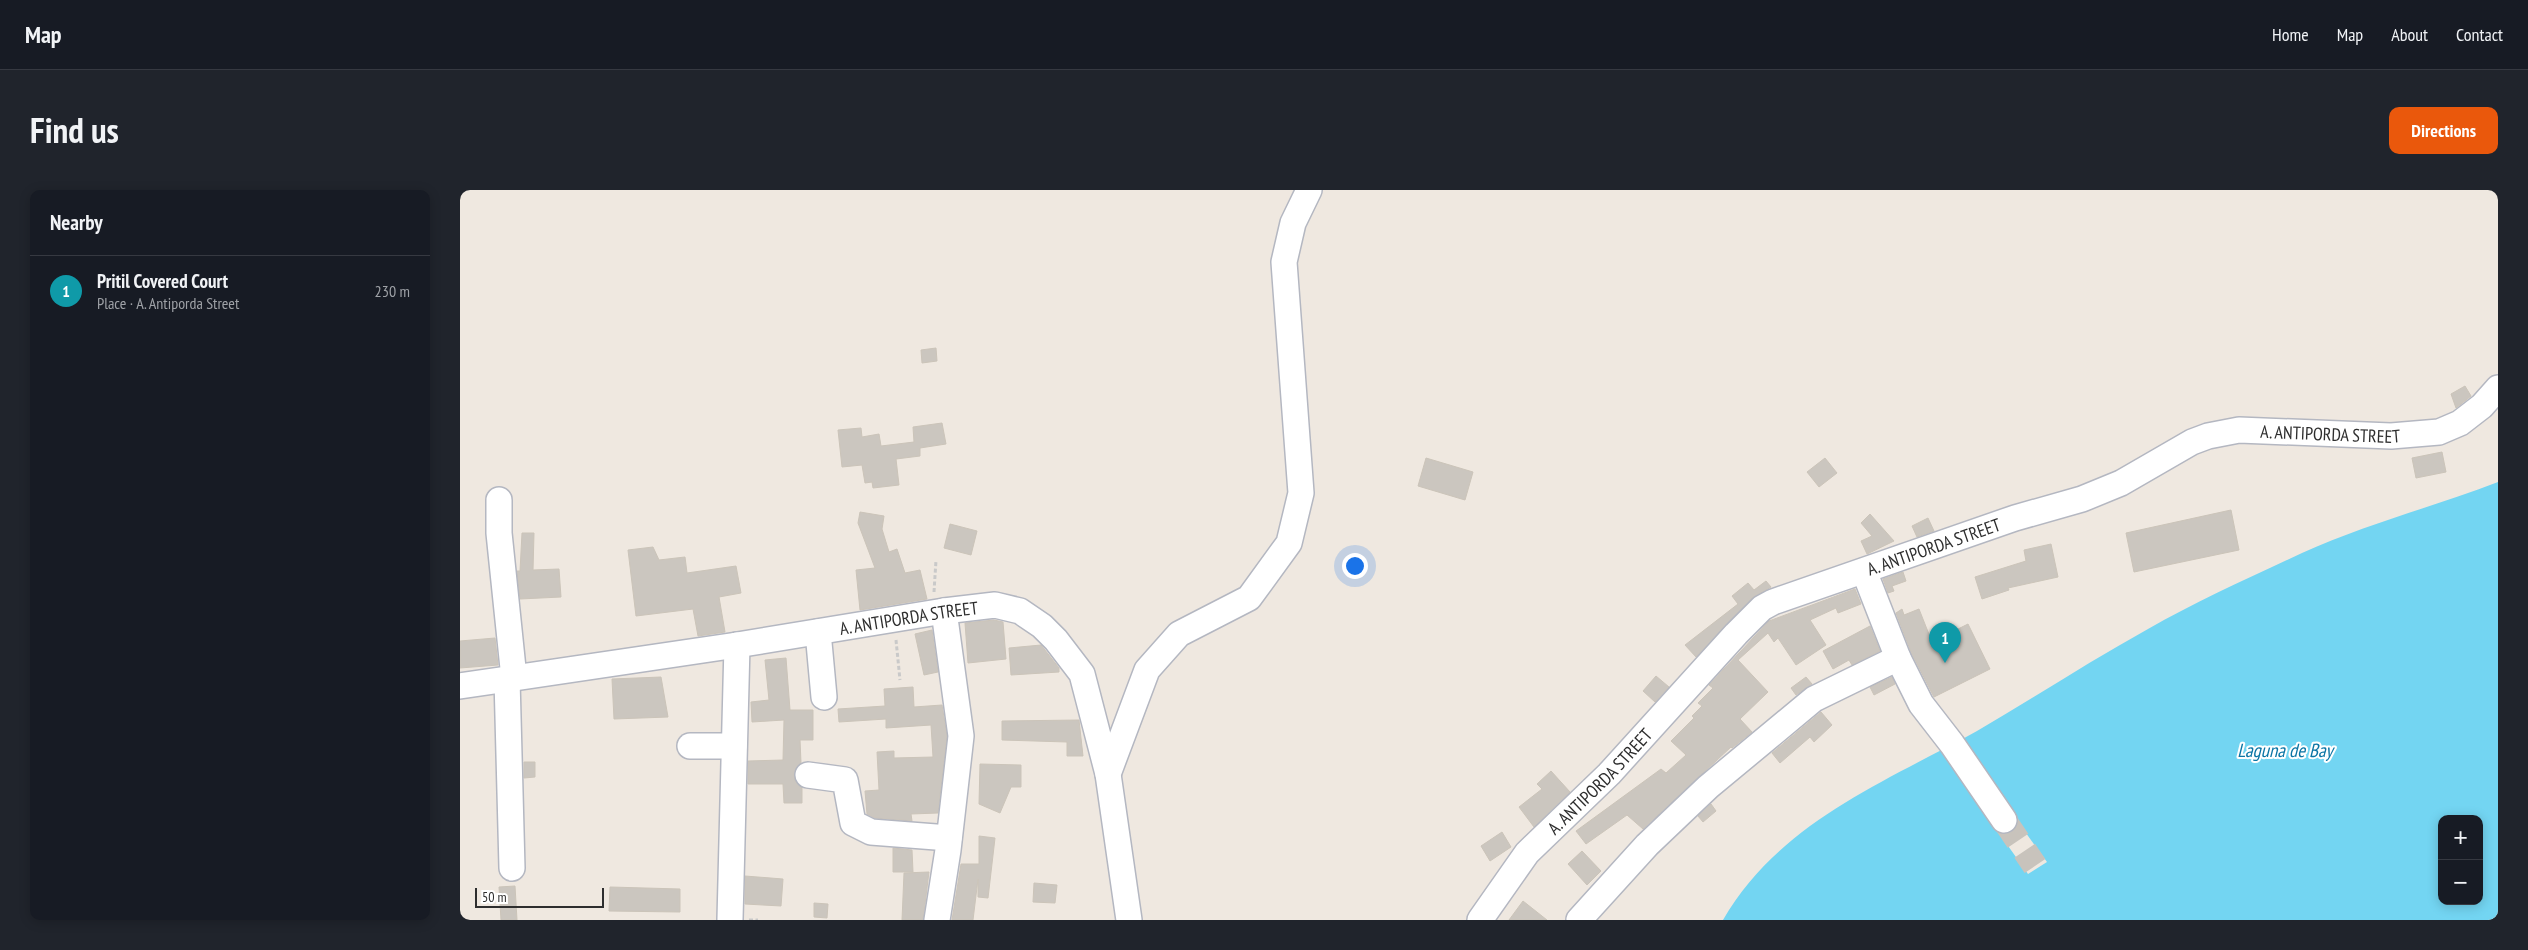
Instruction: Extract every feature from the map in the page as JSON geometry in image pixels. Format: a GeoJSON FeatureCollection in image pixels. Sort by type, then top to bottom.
{"type":"FeatureCollection","features":[{"type":"Feature","properties":{"kind":"street"},"geometry":{"type":"LineString","coordinates":[[1108,774],[1147,670],[1179,634],[1250,598],[1289,543],[1301,493],[1284,262],[1293,223],[1309,190]]}},
{"type":"Feature","properties":{"kind":"street","name":"A. ANTIPORDA STREET"},"geometry":{"type":"LineString","coordinates":[[1480,920],[1527,853],[1609,774],[1762,608],[1793,594],[2015,518],[2098,493],[2121,483],[2192,442],[2208,436],[2239,430],[2398,436],[2439,432],[2460,423],[2482,406],[2498,388]]}},
{"type":"Feature","properties":{"kind":"street"},"geometry":{"type":"LineString","coordinates":[[500,500],[499,533],[510,679],[512,868]]}},
{"type":"Feature","properties":{"kind":"street"},"geometry":{"type":"LineString","coordinates":[[1864,571],[1898,658],[1921,704],[1952,744],[2004,820]]}},
{"type":"Feature","properties":{"kind":"street","name":"A. ANTIPORDA STREET"},"geometry":{"type":"LineString","coordinates":[[460,686],[737,645],[938,612],[995,605],[1020,611],[1042,626],[1082,674],[1108,774],[1129,920]]}},
{"type":"Feature","properties":{"kind":"street"},"geometry":{"type":"LineString","coordinates":[[937,920],[950,838],[961,736],[938,612]]}},
{"type":"Feature","properties":{"kind":"street"},"geometry":{"type":"LineString","coordinates":[[818,632],[824,697]]}},
{"type":"Feature","properties":{"kind":"street"},"geometry":{"type":"LineString","coordinates":[[730,919],[737,645]]}},
{"type":"Feature","properties":{"kind":"street"},"geometry":{"type":"LineString","coordinates":[[1579,920],[1647,845],[1708,786],[1814,699],[1898,658]]}},
{"type":"Feature","properties":{"kind":"street"},"geometry":{"type":"LineString","coordinates":[[690,746],[734,746]]}},
{"type":"Feature","properties":{"kind":"street"},"geometry":{"type":"LineString","coordinates":[[808,774],[845,780],[853,823],[871,832],[950,838]]}},
{"type":"Feature","properties":{"kind":"path"},"geometry":{"type":"LineString","coordinates":[[936,560],[938,612]]}},
{"type":"Feature","properties":{"kind":"path"},"geometry":{"type":"LineString","coordinates":[[894,619],[900,680]]}},
{"type":"Feature","properties":{"kind":"water","name":"Laguna de Bay"},"geometry":{"type":"Polygon","coordinates":[[[2498,482],[2498,920],[1723,920],[1746,886],[1773,857],[1803,831],[1870,788],[1977,731],[2126,641],[2205,599],[2302,553],[2375,524],[2498,482]]]}},
{"type":"Feature","properties":{"kind":"pier"},"geometry":{"type":"Polygon","coordinates":[[[1954,740],[2018,832],[2023,829],[2047,862],[2028,874],[2006,843],[2011,839],[1947,744],[1954,740]]]}},
{"type":"Feature","properties":{"kind":"building"},"geometry":{"type":"Polygon","coordinates":[[[936,348],[937,361],[922,363],[921,350],[936,348]]]}},
{"type":"Feature","properties":{"kind":"building"},"geometry":{"type":"Polygon","coordinates":[[[2465,386],[2471,396],[2456,408],[2451,394],[2465,386]]]}},
{"type":"Feature","properties":{"kind":"building"},"geometry":{"type":"Polygon","coordinates":[[[942,423],[946,444],[920,448],[920,456],[896,459],[899,485],[873,488],[872,482],[865,483],[862,465],[842,467],[838,430],[861,428],[862,437],[879,434],[881,446],[914,442],[913,427],[942,423]]]}},
{"type":"Feature","properties":{"kind":"building"},"geometry":{"type":"Polygon","coordinates":[[[2442,452],[2446,472],[2416,478],[2412,458],[2442,452]]]}},
{"type":"Feature","properties":{"kind":"building"},"geometry":{"type":"Polygon","coordinates":[[[1426,458],[1473,472],[1465,500],[1418,486],[1426,458]]]}},
{"type":"Feature","properties":{"kind":"building"},"geometry":{"type":"Polygon","coordinates":[[[1825,458],[1837,473],[1819,487],[1807,472],[1825,458]]]}},
{"type":"Feature","properties":{"kind":"building"},"geometry":{"type":"Polygon","coordinates":[[[2231,510],[2239,550],[2134,572],[2126,533],[2231,510]]]}},
{"type":"Feature","properties":{"kind":"building"},"geometry":{"type":"Polygon","coordinates":[[[860,512],[884,516],[882,529],[889,552],[897,549],[905,573],[920,570],[927,599],[860,610],[856,570],[875,568],[858,523],[860,512]]]}},
{"type":"Feature","properties":{"kind":"building"},"geometry":{"type":"Polygon","coordinates":[[[1870,514],[1894,541],[1867,554],[1861,541],[1872,536],[1861,523],[1870,514]]]}},
{"type":"Feature","properties":{"kind":"building"},"geometry":{"type":"Polygon","coordinates":[[[1928,518],[1934,531],[1917,537],[1912,526],[1928,518]]]}},
{"type":"Feature","properties":{"kind":"building"},"geometry":{"type":"Polygon","coordinates":[[[950,524],[977,531],[971,555],[944,548],[950,524]]]}},
{"type":"Feature","properties":{"kind":"building"},"geometry":{"type":"Polygon","coordinates":[[[522,533],[534,533],[533,570],[559,569],[561,597],[520,599],[517,571],[520,571],[522,533]]]}},
{"type":"Feature","properties":{"kind":"building"},"geometry":{"type":"Polygon","coordinates":[[[2051,544],[2058,577],[2008,588],[2009,590],[1982,599],[1975,577],[2026,561],[2024,550],[2051,544]]]}},
{"type":"Feature","properties":{"kind":"building"},"geometry":{"type":"Polygon","coordinates":[[[653,547],[659,560],[685,557],[687,573],[736,566],[741,593],[719,597],[725,632],[698,636],[693,609],[636,616],[628,550],[653,547]]]}},
{"type":"Feature","properties":{"kind":"building"},"geometry":{"type":"Polygon","coordinates":[[[1903,572],[1906,581],[1892,586],[1894,591],[1888,593],[1883,579],[1903,572]]]}},
{"type":"Feature","properties":{"kind":"building"},"geometry":{"type":"Polygon","coordinates":[[[1766,581],[1771,587],[1752,598],[1696,657],[1685,645],[1738,604],[1732,596],[1748,583],[1754,590],[1766,581]]]}},
{"type":"Feature","properties":{"kind":"building"},"geometry":{"type":"Polygon","coordinates":[[[1855,589],[1861,604],[1838,613],[1836,608],[1810,620],[1826,645],[1796,665],[1778,638],[1774,642],[1768,633],[1738,660],[1768,692],[1740,719],[1752,732],[1731,747],[1643,829],[1627,815],[1586,844],[1576,831],[1661,769],[1666,773],[1686,755],[1671,741],[1694,718],[1692,716],[1702,706],[1698,703],[1713,688],[1709,685],[1769,621],[1855,589]]]}},
{"type":"Feature","properties":{"kind":"building"},"geometry":{"type":"Polygon","coordinates":[[[1902,609],[1904,615],[1919,609],[1932,642],[1968,624],[1990,669],[1934,697],[1911,652],[1896,613],[1902,609]]]}},
{"type":"Feature","properties":{"kind":"building"},"geometry":{"type":"Polygon","coordinates":[[[994,620],[1003,622],[1006,659],[968,663],[965,623],[994,620]]]}},
{"type":"Feature","properties":{"kind":"building"},"geometry":{"type":"Polygon","coordinates":[[[1870,626],[1880,651],[1852,665],[1849,660],[1833,669],[1823,651],[1870,626]]]}},
{"type":"Feature","properties":{"kind":"building"},"geometry":{"type":"Polygon","coordinates":[[[932,630],[938,672],[924,675],[915,634],[932,630]]]}},
{"type":"Feature","properties":{"kind":"building"},"geometry":{"type":"Polygon","coordinates":[[[495,638],[498,665],[460,668],[460,641],[495,638]]]}},
{"type":"Feature","properties":{"kind":"building"},"geometry":{"type":"Polygon","coordinates":[[[1041,645],[1059,668],[1059,672],[1011,675],[1009,648],[1041,645]]]}},
{"type":"Feature","properties":{"kind":"building"},"geometry":{"type":"Polygon","coordinates":[[[786,658],[790,710],[813,710],[813,740],[800,740],[801,763],[794,774],[795,781],[802,787],[802,803],[784,803],[783,784],[748,784],[748,761],[783,760],[784,720],[752,722],[751,702],[769,700],[765,660],[786,658]]]}},
{"type":"Feature","properties":{"kind":"building"},"geometry":{"type":"Polygon","coordinates":[[[1656,676],[1669,687],[1655,702],[1643,691],[1656,676]]]}},
{"type":"Feature","properties":{"kind":"building"},"geometry":{"type":"Polygon","coordinates":[[[661,677],[668,717],[614,719],[612,679],[661,677]]]}},
{"type":"Feature","properties":{"kind":"building"},"geometry":{"type":"Polygon","coordinates":[[[1806,677],[1812,684],[1796,695],[1791,688],[1806,677]]]}},
{"type":"Feature","properties":{"kind":"building"},"geometry":{"type":"Polygon","coordinates":[[[1892,677],[1895,684],[1874,695],[1870,687],[1892,677]]]}},
{"type":"Feature","properties":{"kind":"building"},"geometry":{"type":"Polygon","coordinates":[[[913,687],[914,707],[942,705],[947,736],[938,813],[911,814],[912,821],[875,818],[867,814],[865,791],[879,790],[877,752],[894,751],[894,758],[933,757],[931,725],[886,728],[886,719],[839,722],[838,709],[885,706],[884,689],[913,687]]]}},
{"type":"Feature","properties":{"kind":"building"},"geometry":{"type":"Polygon","coordinates":[[[1821,712],[1832,725],[1814,742],[1810,737],[1780,763],[1772,753],[1821,712]]]}},
{"type":"Feature","properties":{"kind":"building"},"geometry":{"type":"Polygon","coordinates":[[[1079,720],[1083,756],[1067,756],[1067,742],[1002,740],[1002,721],[1079,720]]]}},
{"type":"Feature","properties":{"kind":"building"},"geometry":{"type":"Polygon","coordinates":[[[524,762],[535,762],[535,777],[524,778],[524,762]]]}},
{"type":"Feature","properties":{"kind":"building"},"geometry":{"type":"Polygon","coordinates":[[[980,764],[1021,765],[1021,787],[1011,787],[1000,813],[979,804],[980,764]]]}},
{"type":"Feature","properties":{"kind":"building"},"geometry":{"type":"Polygon","coordinates":[[[1551,771],[1570,792],[1534,827],[1519,807],[1542,789],[1537,784],[1551,771]]]}},
{"type":"Feature","properties":{"kind":"building"},"geometry":{"type":"Polygon","coordinates":[[[1711,804],[1716,811],[1703,822],[1698,816],[1711,804]]]}},
{"type":"Feature","properties":{"kind":"building"},"geometry":{"type":"Polygon","coordinates":[[[1502,832],[1511,847],[1490,861],[1481,846],[1502,832]]]}},
{"type":"Feature","properties":{"kind":"building"},"geometry":{"type":"Polygon","coordinates":[[[979,836],[995,838],[988,898],[978,897],[978,879],[973,920],[952,920],[961,864],[979,864],[979,836]]]}},
{"type":"Feature","properties":{"kind":"building"},"geometry":{"type":"Polygon","coordinates":[[[893,848],[912,850],[913,872],[893,872],[893,848]]]}},
{"type":"Feature","properties":{"kind":"building"},"geometry":{"type":"Polygon","coordinates":[[[1582,851],[1601,871],[1587,885],[1568,864],[1582,851]]]}},
{"type":"Feature","properties":{"kind":"building"},"geometry":{"type":"Polygon","coordinates":[[[929,872],[923,920],[902,920],[904,873],[929,872]]]}},
{"type":"Feature","properties":{"kind":"building"},"geometry":{"type":"Polygon","coordinates":[[[745,876],[783,879],[781,906],[745,904],[745,876]]]}},
{"type":"Feature","properties":{"kind":"building"},"geometry":{"type":"Polygon","coordinates":[[[1034,883],[1057,885],[1055,903],[1033,902],[1034,883]]]}},
{"type":"Feature","properties":{"kind":"building"},"geometry":{"type":"Polygon","coordinates":[[[515,886],[517,920],[501,920],[499,887],[515,886]]]}},
{"type":"Feature","properties":{"kind":"building"},"geometry":{"type":"Polygon","coordinates":[[[610,887],[680,889],[680,912],[609,911],[610,887]]]}},
{"type":"Feature","properties":{"kind":"building"},"geometry":{"type":"Polygon","coordinates":[[[1523,901],[1547,920],[1509,920],[1523,901]]]}},
{"type":"Feature","properties":{"kind":"building"},"geometry":{"type":"Polygon","coordinates":[[[814,903],[828,904],[827,918],[814,917],[814,903]]]}},
{"type":"Feature","properties":{"kind":"tunnel"},"geometry":{"type":"LineString","coordinates":[[2004,820],[2035,866]]}},
{"type":"Feature","properties":{"kind":"place","name":"Pritil Covered Court"},"geometry":{"type":"Point","coordinates":[1945,663]}}]}
